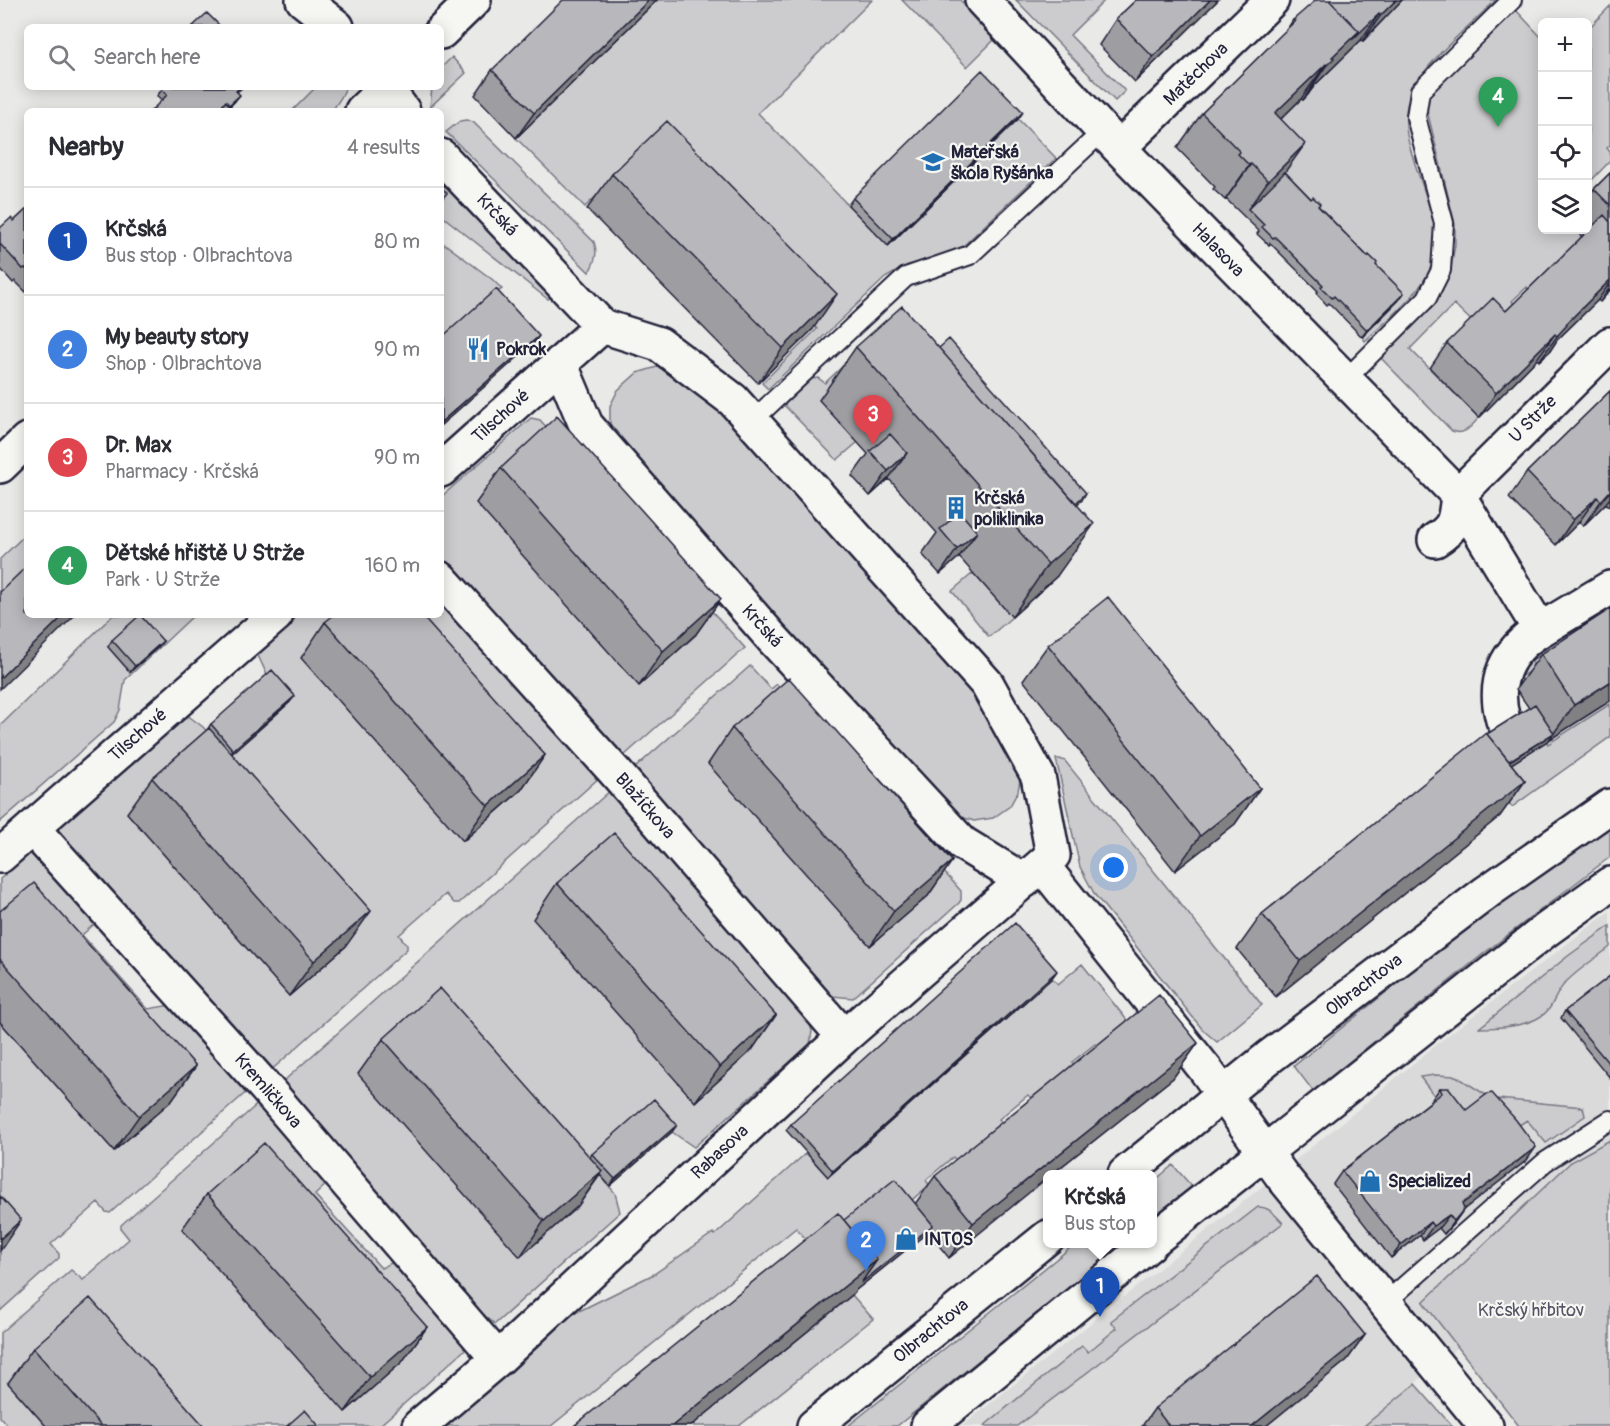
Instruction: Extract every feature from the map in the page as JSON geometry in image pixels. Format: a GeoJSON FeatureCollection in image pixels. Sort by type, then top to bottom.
{"type":"FeatureCollection","features":[{"type":"Feature","properties":{"kind":"street"},"geometry":{"type":"LineString","coordinates":[[303,0],[333,24]]}},
{"type":"Feature","properties":{"kind":"street"},"geometry":{"type":"LineString","coordinates":[[444,29],[474,0]]}},
{"type":"Feature","properties":{"kind":"street","name":"Halasova"},"geometry":{"type":"LineString","coordinates":[[982,0],[1111,139],[1458,495]]}},
{"type":"Feature","properties":{"kind":"street","name":"Matěchova"},"geometry":{"type":"LineString","coordinates":[[1111,139],[1272,0]]}},
{"type":"Feature","properties":{"kind":"street"},"geometry":{"type":"LineString","coordinates":[[367,108],[390,93]]}},
{"type":"Feature","properties":{"kind":"street","name":"Krčská"},"geometry":{"type":"LineString","coordinates":[[444,159],[602,326],[659,344],[733,399],[987,684],[1038,776],[1053,855],[1033,873]]}},
{"type":"Feature","properties":{"kind":"street"},"geometry":{"type":"LineString","coordinates":[[560,363],[602,326]]}},
{"type":"Feature","properties":{"kind":"street","name":"U Strže"},"geometry":{"type":"LineString","coordinates":[[1458,495],[1610,344]]}},
{"type":"Feature","properties":{"kind":"street","name":"Krčská"},"geometry":{"type":"LineString","coordinates":[[560,363],[586,425],[772,638],[962,843],[1033,873],[1223,1095],[1265,1153],[1486,1426]]}},
{"type":"Feature","properties":{"kind":"street","name":"Tilschové"},"geometry":{"type":"LineString","coordinates":[[444,467],[560,363]]}},
{"type":"Feature","properties":{"kind":"street"},"geometry":{"type":"LineString","coordinates":[[0,466],[24,443]]}},
{"type":"Feature","properties":{"kind":"street"},"geometry":{"type":"LineString","coordinates":[[1435,540],[1450,531],[1456,516],[1458,495]]}},
{"type":"Feature","properties":{"kind":"street"},"geometry":{"type":"LineString","coordinates":[[1458,495],[1540,630]]}},
{"type":"Feature","properties":{"kind":"street","name":"Blažíčkova"},"geometry":{"type":"LineString","coordinates":[[444,582],[616,773],[844,1037]]}},
{"type":"Feature","properties":{"kind":"street"},"geometry":{"type":"LineString","coordinates":[[1503,720],[1498,705],[1499,687],[1506,664],[1514,650],[1526,638],[1610,588]]}},
{"type":"Feature","properties":{"kind":"street","name":"Tilschové"},"geometry":{"type":"LineString","coordinates":[[0,856],[273,618]]}},
{"type":"Feature","properties":{"kind":"street","name":"Olbrachtova"},"geometry":{"type":"LineString","coordinates":[[1130,1170],[1268,1058],[1487,892],[1610,806]]}},
{"type":"Feature","properties":{"kind":"street","name":"Kremličkova"},"geometry":{"type":"LineString","coordinates":[[32,828],[265,1087],[498,1359]]}},
{"type":"Feature","properties":{"kind":"street","name":"Rabasova"},"geometry":{"type":"LineString","coordinates":[[419,1426],[498,1359],[844,1037],[1033,873]]}},
{"type":"Feature","properties":{"kind":"street"},"geometry":{"type":"LineString","coordinates":[[1157,1237],[1527,945],[1610,884]]}},
{"type":"Feature","properties":{"kind":"street","name":"Olbrachtova"},"geometry":{"type":"LineString","coordinates":[[814,1426],[1043,1240]]}},
{"type":"Feature","properties":{"kind":"street"},"geometry":{"type":"LineString","coordinates":[[927,1426],[1144,1248]]}},
{"type":"Feature","properties":{"kind":"lane"},"geometry":{"type":"LineString","coordinates":[[1345,380],[1427,298],[1441,270],[1444,223],[1416,117],[1420,91],[1512,0]]}},
{"type":"Feature","properties":{"kind":"lane"},"geometry":{"type":"LineString","coordinates":[[752,421],[906,277],[970,255],[1111,139]]}},
{"type":"Feature","properties":{"kind":"lane"},"geometry":{"type":"LineString","coordinates":[[1385,1304],[1545,1162],[1610,1120]]}},
{"type":"Feature","properties":{"kind":"shaded area"},"geometry":{"type":"Polygon","coordinates":[[[1610,911],[1610,1140],[1572,1161],[1424,1302],[1458,1347],[1364,1426],[962,1426],[1338,1126],[1443,1039],[1610,911]]]}},
{"type":"Feature","properties":{"kind":"green space"},"geometry":{"type":"Polygon","coordinates":[[[657,0],[872,0],[758,113],[888,246],[1018,119],[1056,158],[962,247],[936,259],[908,265],[885,278],[768,389],[762,383],[817,329],[642,151],[585,207],[516,138],[657,0]]]}},
{"type":"Feature","properties":{"kind":"green space"},"geometry":{"type":"Polygon","coordinates":[[[902,0],[960,0],[996,38],[967,67],[902,0]]]}},
{"type":"Feature","properties":{"kind":"green space"},"geometry":{"type":"Polygon","coordinates":[[[1016,0],[1105,0],[1070,35],[1125,91],[1115,101],[1016,0]]]}},
{"type":"Feature","properties":{"kind":"green space"},"geometry":{"type":"Polygon","coordinates":[[[1401,0],[1496,0],[1438,56],[1418,81],[1411,94],[1406,113],[1407,134],[1412,156],[1428,201],[1435,246],[1431,267],[1419,287],[1402,307],[1365,341],[1266,164],[1274,124],[1301,99],[1303,100],[1309,94],[1308,92],[1361,40],[1363,41],[1401,0]]]}},
{"type":"Feature","properties":{"kind":"green space"},"geometry":{"type":"Polygon","coordinates":[[[1610,6],[1610,145],[1607,148],[1610,152],[1610,161],[1592,180],[1592,72],[1592,25],[1610,6]]]}},
{"type":"Feature","properties":{"kind":"green space"},"geometry":{"type":"Polygon","coordinates":[[[1515,9],[1538,34],[1538,234],[1579,234],[1586,241],[1533,293],[1527,287],[1512,301],[1517,308],[1488,337],[1454,304],[1410,349],[1479,418],[1467,430],[1460,432],[1452,431],[1380,357],[1437,299],[1450,273],[1455,245],[1455,224],[1427,110],[1428,99],[1438,84],[1515,9]]]}},
{"type":"Feature","properties":{"kind":"green space"},"geometry":{"type":"Polygon","coordinates":[[[452,57],[466,73],[430,107],[432,90],[444,90],[444,65],[452,57]]]}},
{"type":"Feature","properties":{"kind":"green space"},"geometry":{"type":"Polygon","coordinates":[[[313,90],[345,90],[334,108],[295,108],[313,90]]]}},
{"type":"Feature","properties":{"kind":"green space"},"geometry":{"type":"Polygon","coordinates":[[[460,121],[473,122],[594,242],[595,257],[589,272],[446,132],[460,121]]]}},
{"type":"Feature","properties":{"kind":"green space"},"geometry":{"type":"Polygon","coordinates":[[[444,185],[555,297],[548,299],[444,217],[444,185]]]}},
{"type":"Feature","properties":{"kind":"green space"},"geometry":{"type":"Polygon","coordinates":[[[444,245],[502,289],[444,337],[444,245]]]}},
{"type":"Feature","properties":{"kind":"green space"},"geometry":{"type":"Polygon","coordinates":[[[849,360],[858,442],[837,460],[784,405],[812,379],[818,378],[825,383],[849,360]]]}},
{"type":"Feature","properties":{"kind":"green space"},"geometry":{"type":"Polygon","coordinates":[[[657,367],[678,372],[723,412],[947,659],[983,707],[1021,774],[1018,791],[1010,806],[993,818],[974,821],[955,815],[949,810],[617,439],[610,423],[610,406],[618,390],[637,373],[657,367]]]}},
{"type":"Feature","properties":{"kind":"green space"},"geometry":{"type":"Polygon","coordinates":[[[531,418],[540,420],[745,648],[616,763],[444,569],[444,494],[531,418]],[[477,503],[639,685],[696,634],[477,503]]]}},
{"type":"Feature","properties":{"kind":"green space"},"geometry":{"type":"Polygon","coordinates":[[[24,536],[24,580],[0,604],[0,559],[24,536]]]}},
{"type":"Feature","properties":{"kind":"green space"},"geometry":{"type":"Polygon","coordinates":[[[973,573],[1012,617],[989,637],[952,591],[973,573]]]}},
{"type":"Feature","properties":{"kind":"green space"},"geometry":{"type":"Polygon","coordinates":[[[1610,600],[1610,619],[1566,639],[1531,661],[1535,668],[1512,682],[1514,664],[1610,600]]]}},
{"type":"Feature","properties":{"kind":"green space"},"geometry":{"type":"Polygon","coordinates":[[[444,602],[600,777],[459,903],[454,903],[446,894],[399,935],[407,945],[407,949],[267,1074],[68,850],[56,830],[187,715],[203,727],[229,756],[290,702],[268,677],[256,651],[295,618],[352,618],[464,841],[521,790],[369,618],[444,618],[444,602]],[[127,813],[289,996],[346,946],[127,813]]]}},
{"type":"Feature","properties":{"kind":"green space"},"geometry":{"type":"Polygon","coordinates":[[[110,618],[191,618],[125,680],[120,710],[114,722],[0,822],[0,726],[110,618]],[[108,647],[130,672],[158,647],[108,647]]]}},
{"type":"Feature","properties":{"kind":"green space"},"geometry":{"type":"Polygon","coordinates":[[[750,666],[771,689],[777,684],[961,891],[959,903],[853,998],[832,996],[816,988],[627,775],[750,666]]]}},
{"type":"Feature","properties":{"kind":"green space"},"geometry":{"type":"Polygon","coordinates":[[[1610,704],[1610,737],[1512,807],[1471,755],[1546,741],[1548,744],[1610,704]]]}},
{"type":"Feature","properties":{"kind":"green space"},"geometry":{"type":"Polygon","coordinates":[[[1056,759],[1065,761],[1262,1005],[1217,1042],[1203,1030],[1095,895],[1080,867],[1056,759]]]}},
{"type":"Feature","properties":{"kind":"green space"},"geometry":{"type":"Polygon","coordinates":[[[611,790],[806,1011],[812,1031],[810,1044],[694,1147],[672,1132],[649,1106],[588,1161],[615,1193],[620,1212],[495,1324],[474,1307],[278,1086],[611,790]]]}},
{"type":"Feature","properties":{"kind":"green space"},"geometry":{"type":"Polygon","coordinates":[[[1610,819],[1610,857],[1483,954],[1313,1091],[1294,1066],[1511,892],[1610,819]]]}},
{"type":"Feature","properties":{"kind":"green space"},"geometry":{"type":"Polygon","coordinates":[[[34,849],[100,919],[82,935],[148,1009],[177,1004],[251,1088],[110,1213],[98,1203],[51,1244],[59,1254],[59,1258],[0,1311],[0,1022],[114,1151],[0,926],[0,879],[34,849]]]}},
{"type":"Feature","properties":{"kind":"green space"},"geometry":{"type":"Polygon","coordinates":[[[1610,926],[1610,947],[1566,982],[1543,1015],[1526,1023],[1479,1028],[1568,956],[1610,926]]]}},
{"type":"Feature","properties":{"kind":"green space"},"geometry":{"type":"Polygon","coordinates":[[[1082,964],[1130,1024],[1100,1049],[1095,1044],[1072,1062],[1076,1067],[1034,1101],[1028,1095],[999,1119],[1004,1125],[958,1162],[953,1157],[926,1180],[929,1185],[906,1205],[814,1248],[796,1228],[551,1426],[446,1426],[569,1316],[654,1274],[713,1233],[715,1235],[806,1153],[828,1177],[1052,978],[1058,984],[1082,964]]]}},
{"type":"Feature","properties":{"kind":"green space"},"geometry":{"type":"Polygon","coordinates":[[[1456,1076],[1489,1097],[1498,1099],[1583,1107],[1585,1116],[1546,1143],[1527,1120],[1507,1133],[1456,1124],[1420,1077],[1456,1076]]]}},
{"type":"Feature","properties":{"kind":"green space"},"geometry":{"type":"Polygon","coordinates":[[[262,1100],[332,1179],[315,1195],[381,1268],[402,1258],[469,1346],[379,1426],[148,1426],[8,1383],[46,1426],[8,1426],[0,1417],[0,1333],[71,1270],[83,1280],[129,1239],[121,1229],[121,1225],[262,1100]]]}},
{"type":"Feature","properties":{"kind":"green space","name":"Krčský hřbitov"},"geometry":{"type":"Polygon","coordinates":[[[1610,1140],[1610,1426],[1519,1426],[1423,1302],[1572,1161],[1610,1140]]]}},
{"type":"Feature","properties":{"kind":"green space"},"geometry":{"type":"Polygon","coordinates":[[[1173,1165],[1193,1188],[1157,1218],[1157,1179],[1173,1165]]]}},
{"type":"Feature","properties":{"kind":"green space"},"geometry":{"type":"Polygon","coordinates":[[[1258,1207],[1269,1210],[1283,1223],[1017,1426],[984,1426],[1082,1346],[1088,1352],[1117,1328],[1111,1321],[1258,1207]]]}},
{"type":"Feature","properties":{"kind":"green space"},"geometry":{"type":"Polygon","coordinates":[[[1070,1248],[1119,1248],[897,1426],[848,1426],[1070,1248]]]}},
{"type":"Feature","properties":{"kind":"green space"},"geometry":{"type":"Polygon","coordinates":[[[852,1295],[873,1319],[739,1426],[690,1426],[852,1295]]]}},
{"type":"Feature","properties":{"kind":"green space"},"geometry":{"type":"Polygon","coordinates":[[[1415,1384],[1452,1426],[1364,1426],[1415,1384]]]}},
{"type":"Feature","properties":{"kind":"building"},"geometry":{"type":"Polygon","coordinates":[[[563,0],[649,0],[534,113],[492,70],[563,0]]]}},
{"type":"Feature","properties":{"kind":"building"},"geometry":{"type":"Polygon","coordinates":[[[1136,0],[1210,0],[1153,57],[1116,19],[1136,0]]]}},
{"type":"Feature","properties":{"kind":"building"},"geometry":{"type":"Polygon","coordinates":[[[1316,0],[1329,0],[1359,31],[1332,57],[1334,58],[1327,65],[1275,113],[1305,144],[1268,181],[1238,154],[1240,152],[1202,113],[1295,21],[1293,20],[1316,0]]]}},
{"type":"Feature","properties":{"kind":"building"},"geometry":{"type":"Polygon","coordinates":[[[1329,0],[1396,0],[1352,40],[1359,31],[1329,0]]]}},
{"type":"Feature","properties":{"kind":"building"},"geometry":{"type":"Polygon","coordinates":[[[207,13],[218,24],[195,24],[207,13]]]}},
{"type":"Feature","properties":{"kind":"building","name":"Mateřská škola Ryšánka"},"geometry":{"type":"Polygon","coordinates":[[[982,70],[1023,112],[893,239],[853,198],[982,70]]]}},
{"type":"Feature","properties":{"kind":"building"},"geometry":{"type":"Polygon","coordinates":[[[163,90],[237,90],[240,95],[229,105],[226,101],[220,108],[154,108],[167,95],[163,90]]]}},
{"type":"Feature","properties":{"kind":"building"},"geometry":{"type":"Polygon","coordinates":[[[667,121],[837,294],[783,348],[612,174],[667,121]]]}},
{"type":"Feature","properties":{"kind":"building"},"geometry":{"type":"Polygon","coordinates":[[[1285,172],[1311,199],[1313,197],[1320,204],[1318,206],[1368,257],[1369,255],[1377,263],[1376,265],[1404,293],[1367,330],[1334,296],[1332,298],[1321,287],[1323,285],[1262,227],[1264,225],[1248,209],[1285,172]]]}},
{"type":"Feature","properties":{"kind":"building"},"geometry":{"type":"Polygon","coordinates":[[[1610,173],[1610,205],[1594,189],[1610,173]]]}},
{"type":"Feature","properties":{"kind":"building"},"geometry":{"type":"Polygon","coordinates":[[[24,212],[23,269],[0,244],[0,228],[11,218],[14,221],[24,212]]]}},
{"type":"Feature","properties":{"kind":"building"},"geometry":{"type":"Polygon","coordinates":[[[1604,215],[1610,222],[1610,280],[1557,336],[1555,334],[1496,393],[1447,343],[1493,298],[1506,311],[1585,234],[1592,234],[1592,227],[1604,215]]]}},
{"type":"Feature","properties":{"kind":"building"},"geometry":{"type":"Polygon","coordinates":[[[496,289],[539,336],[444,419],[444,335],[496,289]]]}},
{"type":"Feature","properties":{"kind":"building"},"geometry":{"type":"Polygon","coordinates":[[[902,306],[1094,524],[1048,564],[856,347],[902,306]]]}},
{"type":"Feature","properties":{"kind":"building"},"geometry":{"type":"Polygon","coordinates":[[[949,339],[1086,493],[1076,503],[939,348],[949,339]]]}},
{"type":"Feature","properties":{"kind":"building"},"geometry":{"type":"Polygon","coordinates":[[[1610,391],[1610,491],[1601,501],[1597,497],[1573,520],[1527,472],[1610,391]]]}},
{"type":"Feature","properties":{"kind":"building"},"geometry":{"type":"Polygon","coordinates":[[[557,416],[721,599],[663,651],[501,468],[557,416]]]}},
{"type":"Feature","properties":{"kind":"building"},"geometry":{"type":"Polygon","coordinates":[[[890,434],[907,453],[888,471],[870,451],[890,434]]]}},
{"type":"Feature","properties":{"kind":"building"},"geometry":{"type":"Polygon","coordinates":[[[960,512],[977,532],[957,549],[940,529],[960,512]]]}},
{"type":"Feature","properties":{"kind":"building"},"geometry":{"type":"Polygon","coordinates":[[[24,569],[24,618],[61,618],[0,678],[0,592],[24,569]]]}},
{"type":"Feature","properties":{"kind":"building"},"geometry":{"type":"Polygon","coordinates":[[[1108,597],[1260,788],[1200,836],[1048,645],[1108,597]]]}},
{"type":"Feature","properties":{"kind":"building"},"geometry":{"type":"Polygon","coordinates":[[[1610,609],[1610,682],[1574,705],[1541,654],[1610,609]]]}},
{"type":"Feature","properties":{"kind":"building"},"geometry":{"type":"Polygon","coordinates":[[[137,618],[143,618],[163,641],[135,666],[112,640],[137,618]]]}},
{"type":"Feature","properties":{"kind":"building"},"geometry":{"type":"Polygon","coordinates":[[[330,618],[424,618],[545,755],[488,806],[325,622],[330,618]]]}},
{"type":"Feature","properties":{"kind":"building"},"geometry":{"type":"Polygon","coordinates":[[[272,670],[295,696],[233,750],[211,724],[272,670]]]}},
{"type":"Feature","properties":{"kind":"building"},"geometry":{"type":"Polygon","coordinates":[[[789,678],[952,861],[894,911],[732,728],[789,678]]]}},
{"type":"Feature","properties":{"kind":"building"},"geometry":{"type":"Polygon","coordinates":[[[1535,704],[1554,733],[1509,761],[1487,734],[1535,704]]]}},
{"type":"Feature","properties":{"kind":"building"},"geometry":{"type":"Polygon","coordinates":[[[209,728],[371,911],[314,961],[152,778],[209,728]]]}},
{"type":"Feature","properties":{"kind":"building"},"geometry":{"type":"Polygon","coordinates":[[[1486,733],[1525,781],[1300,961],[1262,914],[1486,733]]]}},
{"type":"Feature","properties":{"kind":"building"},"geometry":{"type":"Polygon","coordinates":[[[614,833],[776,1015],[720,1067],[557,883],[614,833]]]}},
{"type":"Feature","properties":{"kind":"building"},"geometry":{"type":"Polygon","coordinates":[[[34,883],[196,1066],[139,1116],[0,959],[0,911],[34,883]]]}},
{"type":"Feature","properties":{"kind":"building"},"geometry":{"type":"Polygon","coordinates":[[[1015,923],[1057,971],[833,1171],[791,1124],[1015,923]]]}},
{"type":"Feature","properties":{"kind":"building"},"geometry":{"type":"Polygon","coordinates":[[[1610,976],[1610,1065],[1565,1011],[1610,976]]]}},
{"type":"Feature","properties":{"kind":"building"},"geometry":{"type":"Polygon","coordinates":[[[440,988],[602,1171],[544,1221],[383,1039],[440,988]]]}},
{"type":"Feature","properties":{"kind":"building"},"geometry":{"type":"Polygon","coordinates":[[[1159,995],[1198,1043],[973,1223],[935,1176],[1159,995]]]}},
{"type":"Feature","properties":{"kind":"building"},"geometry":{"type":"Polygon","coordinates":[[[1440,1088],[1449,1088],[1466,1110],[1487,1094],[1492,1093],[1536,1147],[1462,1204],[1464,1209],[1454,1221],[1449,1215],[1433,1226],[1430,1222],[1401,1245],[1342,1171],[1442,1093],[1440,1088]]]}},
{"type":"Feature","properties":{"kind":"building"},"geometry":{"type":"Polygon","coordinates":[[[654,1099],[677,1125],[615,1179],[592,1154],[654,1099]]]}},
{"type":"Feature","properties":{"kind":"building"},"geometry":{"type":"Polygon","coordinates":[[[264,1143],[427,1327],[370,1377],[207,1194],[264,1143]]]}},
{"type":"Feature","properties":{"kind":"building"},"geometry":{"type":"Polygon","coordinates":[[[895,1179],[933,1225],[861,1283],[877,1260],[844,1220],[895,1179]]]}},
{"type":"Feature","properties":{"kind":"building"},"geometry":{"type":"Polygon","coordinates":[[[0,1196],[21,1220],[0,1239],[0,1196]]]}},
{"type":"Feature","properties":{"kind":"building"},"geometry":{"type":"Polygon","coordinates":[[[838,1213],[877,1260],[672,1426],[574,1426],[838,1213]]]}},
{"type":"Feature","properties":{"kind":"building"},"geometry":{"type":"Polygon","coordinates":[[[1317,1276],[1365,1335],[1252,1426],[1169,1426],[1155,1408],[1317,1276]]]}},
{"type":"Feature","properties":{"kind":"building"},"geometry":{"type":"Polygon","coordinates":[[[90,1298],[204,1426],[101,1426],[33,1348],[90,1298]]]}},
{"type":"Feature","properties":{"kind":"building"},"geometry":{"type":"Polygon","coordinates":[[[305,1410],[319,1426],[287,1426],[305,1410]]]}},
{"type":"Feature","properties":{"kind":"place","name":"Dětské hřiště U Strže"},"geometry":{"type":"Point","coordinates":[1498,127]}},
{"type":"Feature","properties":{"kind":"place","name":"Mateřská škola Ryšánka"},"geometry":{"type":"Point","coordinates":[933,162]}},
{"type":"Feature","properties":{"kind":"place","name":"Pokrok"},"geometry":{"type":"Point","coordinates":[478,349]}},
{"type":"Feature","properties":{"kind":"place","name":"Dr. Max"},"geometry":{"type":"Point","coordinates":[873,445]}},
{"type":"Feature","properties":{"kind":"place","name":"Krčská poliklinika"},"geometry":{"type":"Point","coordinates":[956,508]}},
{"type":"Feature","properties":{"kind":"place","name":"Specialized"},"geometry":{"type":"Point","coordinates":[1370,1181]}},
{"type":"Feature","properties":{"kind":"place","name":"INTOS"},"geometry":{"type":"Point","coordinates":[906,1239]}},
{"type":"Feature","properties":{"kind":"place","name":"My beauty story"},"geometry":{"type":"Point","coordinates":[866,1271]}},
{"type":"Feature","properties":{"kind":"place","name":"Krčská"},"geometry":{"type":"Point","coordinates":[1100,1317]}}]}
